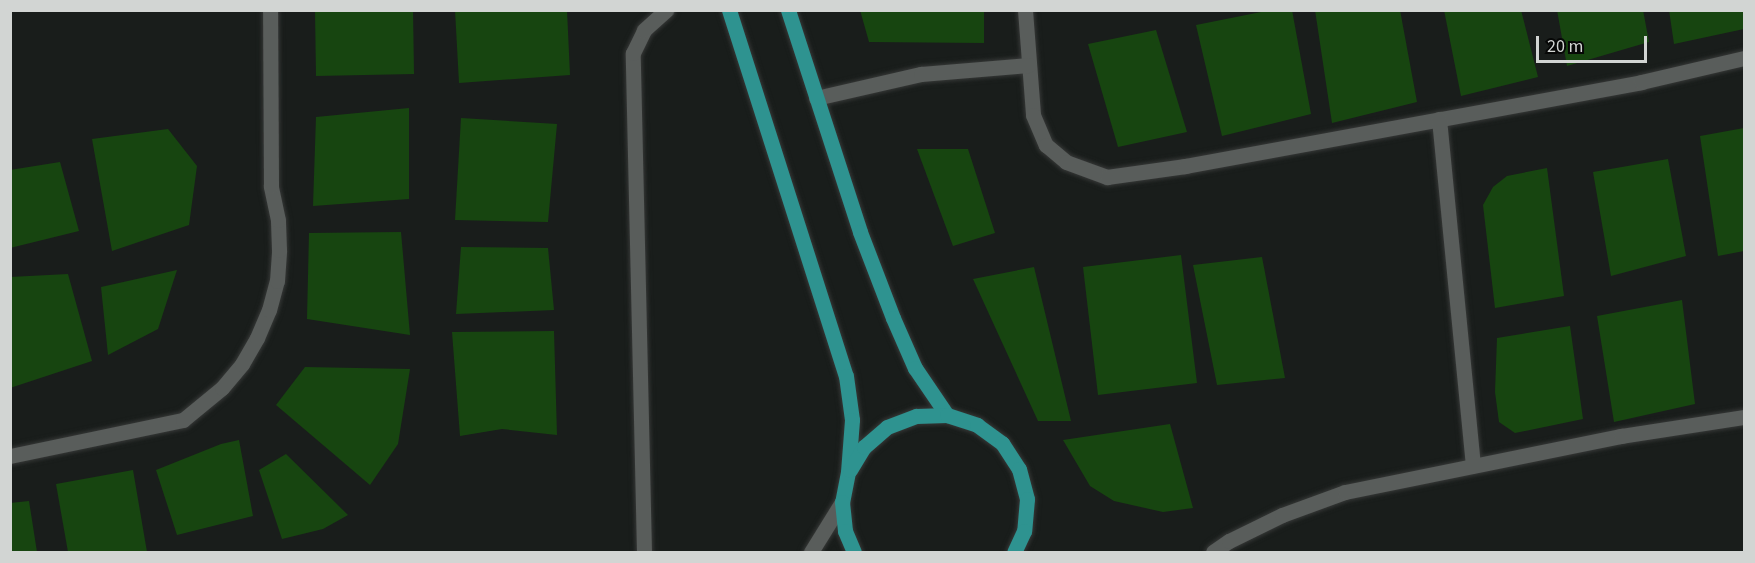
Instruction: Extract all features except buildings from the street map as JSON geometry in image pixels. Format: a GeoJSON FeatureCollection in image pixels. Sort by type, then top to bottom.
{"type":"FeatureCollection","features":[{"type":"Feature","properties":{"kind":"main road"},"geometry":{"type":"LineString","coordinates":[[729,10],[846,376],[852,420],[848,472],[842,502],[845,531],[854,552]]}},
{"type":"Feature","properties":{"kind":"main road"},"geometry":{"type":"LineString","coordinates":[[788,10],[860,232],[893,318],[915,368],[947,415]]}},
{"type":"Feature","properties":{"kind":"main road"},"geometry":{"type":"LineString","coordinates":[[848,472],[864,447],[887,428],[916,416],[947,415],[977,425],[1002,443],[1019,469],[1027,499],[1024,531],[1018,550]]}},
{"type":"Feature","properties":{"kind":"street"},"geometry":{"type":"LineString","coordinates":[[10,456],[183,420],[222,388],[242,364],[269,310],[277,281],[278,220],[271,186],[270,10]]}},
{"type":"Feature","properties":{"kind":"street"},"geometry":{"type":"LineString","coordinates":[[644,552],[633,53],[644,30],[666,10]]}},
{"type":"Feature","properties":{"kind":"street"},"geometry":{"type":"LineString","coordinates":[[1025,10],[1033,115],[1046,146],[1066,162],[1107,177],[1185,165],[1641,82],[1744,58]]}},
{"type":"Feature","properties":{"kind":"street"},"geometry":{"type":"LineString","coordinates":[[816,98],[921,74],[1029,64]]}},
{"type":"Feature","properties":{"kind":"street"},"geometry":{"type":"LineString","coordinates":[[1439,119],[1473,465]]}},
{"type":"Feature","properties":{"kind":"street"},"geometry":{"type":"LineString","coordinates":[[1213,552],[1229,541],[1282,515],[1345,492],[1621,436],[1744,417]]}},
{"type":"Feature","properties":{"kind":"street"},"geometry":{"type":"LineString","coordinates":[[811,552],[842,502]]}}]}
